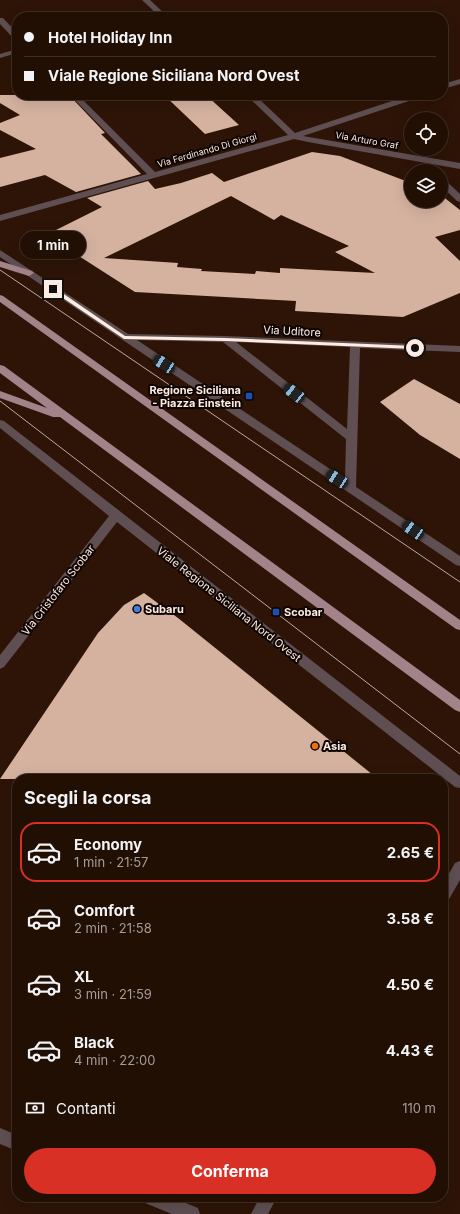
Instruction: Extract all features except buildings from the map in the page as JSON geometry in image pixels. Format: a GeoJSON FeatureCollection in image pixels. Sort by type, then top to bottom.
{"type":"FeatureCollection","features":[{"type":"Feature","properties":{"kind":"main road"},"geometry":{"type":"LineString","coordinates":[[0,264],[29,273]]}},
{"type":"Feature","properties":{"kind":"main road"},"geometry":{"type":"LineString","coordinates":[[0,298],[460,626]]}},
{"type":"Feature","properties":{"kind":"main road"},"geometry":{"type":"LineString","coordinates":[[0,368],[460,708]]}},
{"type":"Feature","properties":{"kind":"main road"},"geometry":{"type":"LineString","coordinates":[[0,394],[71,420]]}},
{"type":"Feature","properties":{"kind":"street"},"geometry":{"type":"LineString","coordinates":[[146,0],[159,12]]}},
{"type":"Feature","properties":{"kind":"street"},"geometry":{"type":"LineString","coordinates":[[0,20],[12,32]]}},
{"type":"Feature","properties":{"kind":"street"},"geometry":{"type":"LineString","coordinates":[[0,56],[12,53]]}},
{"type":"Feature","properties":{"kind":"street"},"geometry":{"type":"LineString","coordinates":[[448,85],[460,81]]}},
{"type":"Feature","properties":{"kind":"street"},"geometry":{"type":"LineString","coordinates":[[79,100],[154,176]]}},
{"type":"Feature","properties":{"kind":"street"},"geometry":{"type":"LineString","coordinates":[[255,100],[294,136]]}},
{"type":"Feature","properties":{"kind":"street","name":"Via Ferdinando Di Giorgi"},"geometry":{"type":"LineString","coordinates":[[0,218],[294,136],[403,100]]}},
{"type":"Feature","properties":{"kind":"street","name":"Via Arturo Graf"},"geometry":{"type":"LineString","coordinates":[[294,136],[419,160],[460,166]]}},
{"type":"Feature","properties":{"kind":"street"},"geometry":{"type":"LineString","coordinates":[[419,160],[423,164]]}},
{"type":"Feature","properties":{"kind":"street"},"geometry":{"type":"LineString","coordinates":[[448,188],[460,199]]}},
{"type":"Feature","properties":{"kind":"street"},"geometry":{"type":"LineString","coordinates":[[0,253],[460,562]]}},
{"type":"Feature","properties":{"kind":"street","name":"Via Uditore"},"geometry":{"type":"LineString","coordinates":[[124,337],[225,339],[355,346],[460,349]]}},
{"type":"Feature","properties":{"kind":"street"},"geometry":{"type":"LineString","coordinates":[[225,339],[352,438]]}},
{"type":"Feature","properties":{"kind":"street"},"geometry":{"type":"LineString","coordinates":[[350,487],[355,346]]}},
{"type":"Feature","properties":{"kind":"street","name":"Viale Regione Siciliana Nord Ovest"},"geometry":{"type":"LineString","coordinates":[[0,424],[460,783]]}},
{"type":"Feature","properties":{"kind":"street","name":"Via Cristofaro Scobar"},"geometry":{"type":"LineString","coordinates":[[0,664],[116,516]]}},
{"type":"Feature","properties":{"kind":"street"},"geometry":{"type":"LineString","coordinates":[[448,887],[460,867]]}},
{"type":"Feature","properties":{"kind":"street"},"geometry":{"type":"LineString","coordinates":[[0,1136],[12,1140]]}},
{"type":"Feature","properties":{"kind":"street"},"geometry":{"type":"LineString","coordinates":[[162,1202],[192,1214]]}},
{"type":"Feature","properties":{"kind":"street"},"geometry":{"type":"LineString","coordinates":[[259,1214],[266,1202]]}},
{"type":"Feature","properties":{"kind":"tram line"},"geometry":{"type":"LineString","coordinates":[[0,270],[460,582]]}},
{"type":"Feature","properties":{"kind":"tram line"},"geometry":{"type":"LineString","coordinates":[[0,401],[460,754]]}},
{"type":"Feature","properties":{"kind":"place","name":"Regione Siciliana - Piazza Einstein"},"geometry":{"type":"Point","coordinates":[249,396]}},
{"type":"Feature","properties":{"kind":"place","name":"Subaru"},"geometry":{"type":"Point","coordinates":[137,609]}},
{"type":"Feature","properties":{"kind":"place","name":"Scobar"},"geometry":{"type":"Point","coordinates":[276,612]}},
{"type":"Feature","properties":{"kind":"place","name":"Asia"},"geometry":{"type":"Point","coordinates":[315,746]}},
{"type":"Feature","properties":{"kind":"route"},"geometry":{"type":"LineString","coordinates":[[53,289],[124,337],[225,339],[415,348]]}}]}
